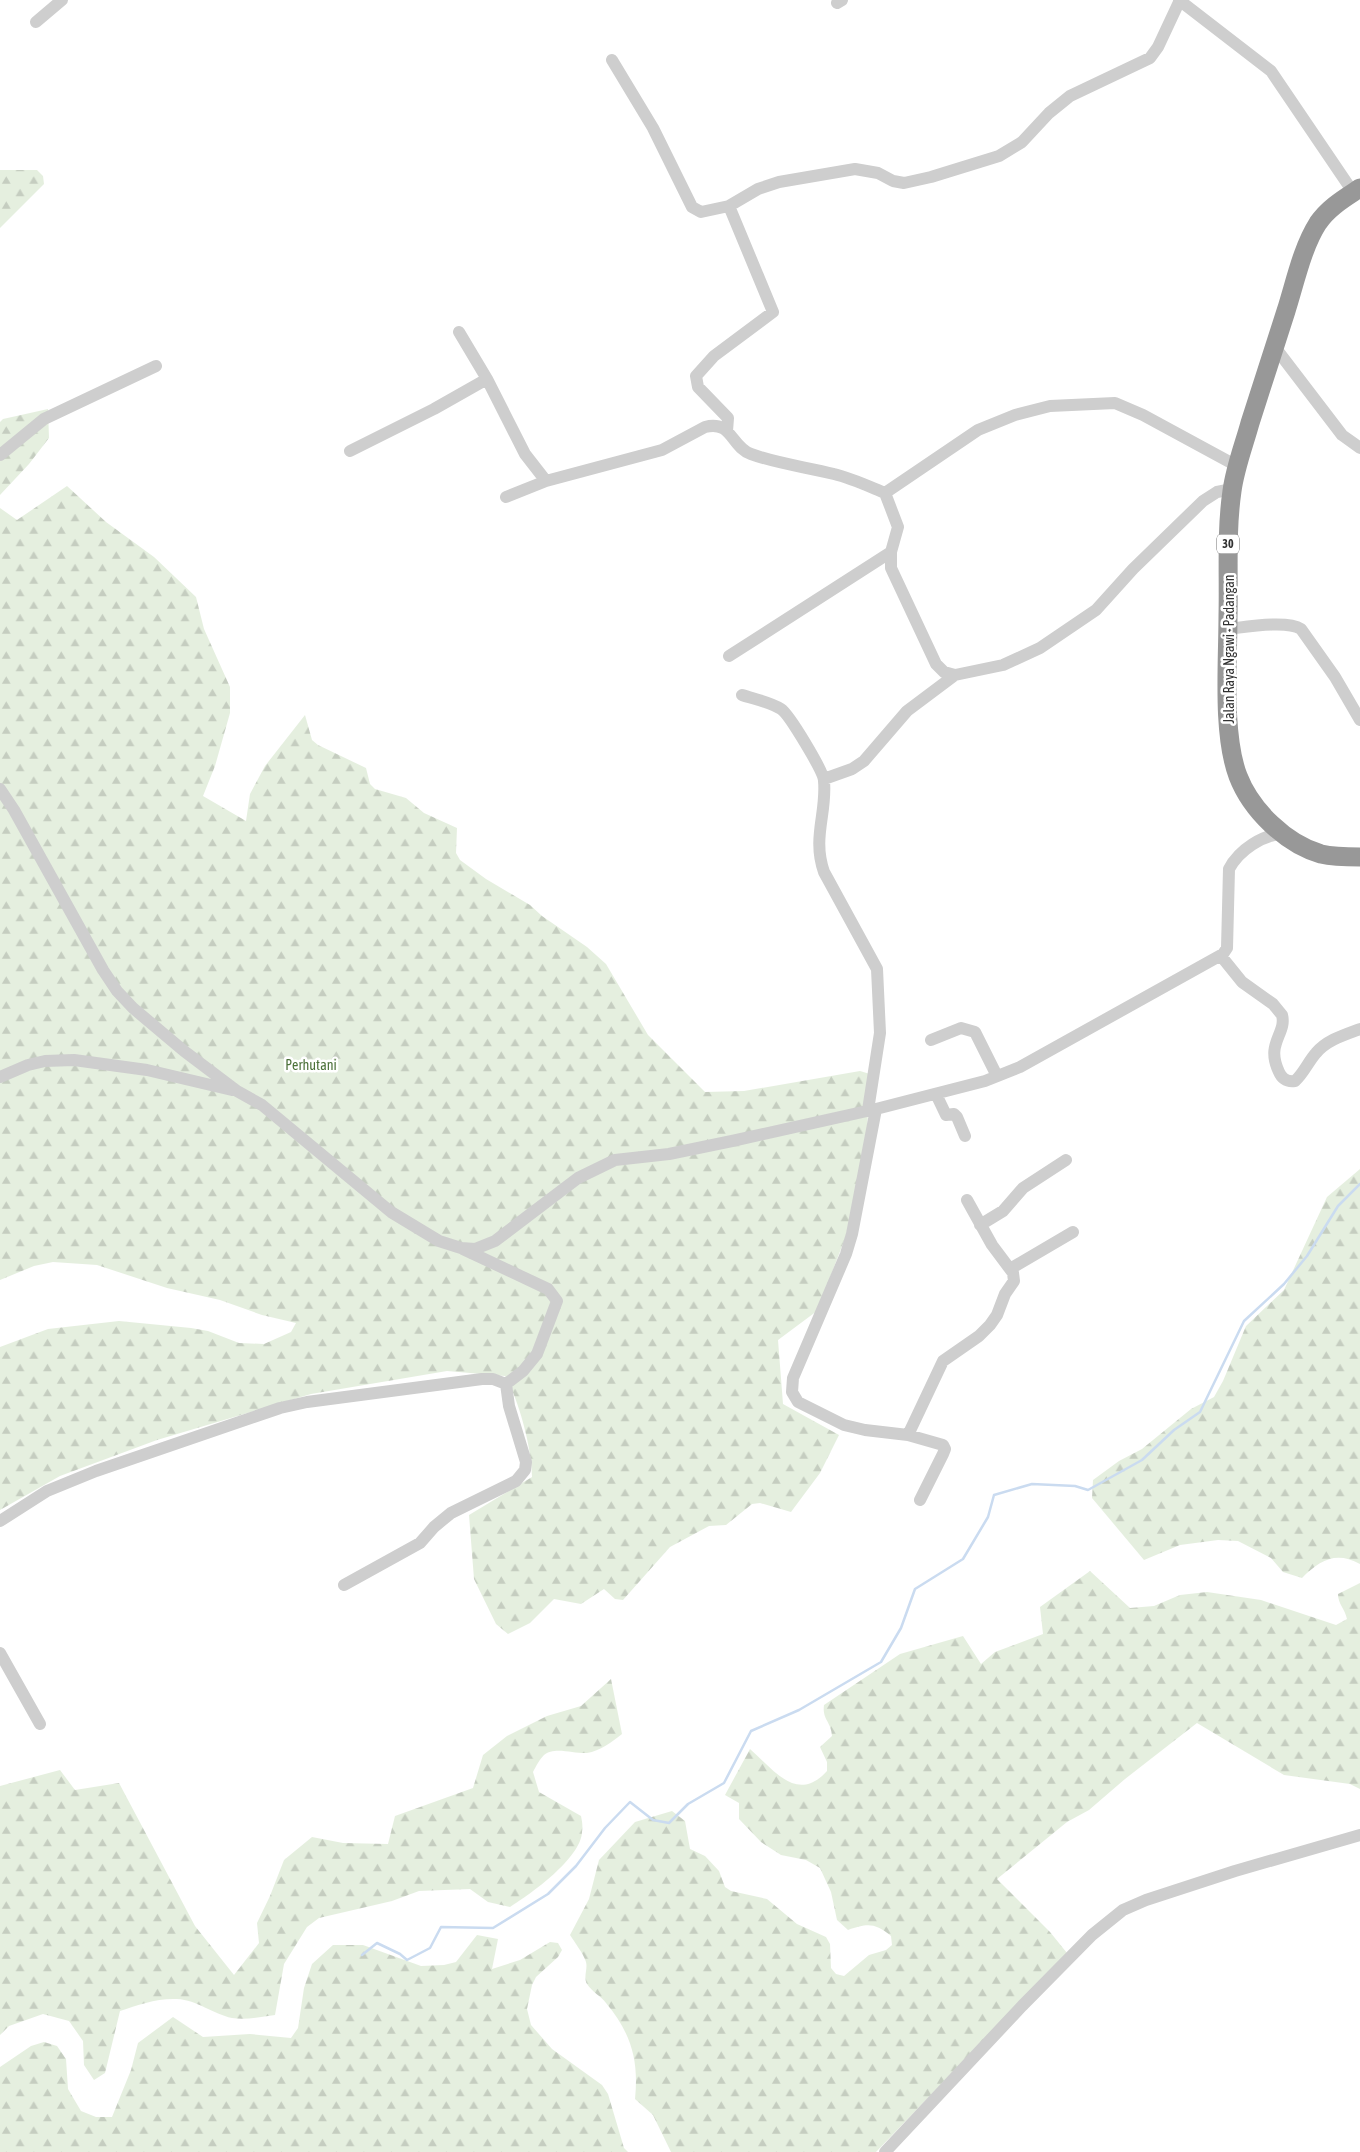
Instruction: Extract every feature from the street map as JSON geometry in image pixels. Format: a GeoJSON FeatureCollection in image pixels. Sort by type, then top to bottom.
{"type":"FeatureCollection","features":[{"type":"Feature","properties":{"kind":"highway","name":"Jalan Raya Ngawi - Padangan"},"geometry":{"type":"LineString","coordinates":[[1357,190],[1336,204],[1317,224],[1306,248],[1237,466],[1232,490],[1228,530],[1228,629],[1229,737],[1232,757],[1245,792],[1259,810],[1284,834],[1297,843],[1320,853],[1360,857]]}},
{"type":"Feature","properties":{"kind":"street"},"geometry":{"type":"LineString","coordinates":[[36,22],[62,0]]}},
{"type":"Feature","properties":{"kind":"street"},"geometry":{"type":"LineString","coordinates":[[612,60],[653,128],[692,207],[701,212],[729,206],[758,189],[779,182],[856,169],[878,172],[893,181],[904,183],[931,177],[999,156],[1022,142],[1050,113],[1070,96],[1150,58],[1158,47],[1179,0],[1271,71],[1357,190]]}},
{"type":"Feature","properties":{"kind":"street"},"geometry":{"type":"LineString","coordinates":[[727,431],[728,418],[698,387],[696,376],[714,356],[773,312],[729,206]]}},
{"type":"Feature","properties":{"kind":"street"},"geometry":{"type":"LineString","coordinates":[[459,332],[525,454],[546,481]]}},
{"type":"Feature","properties":{"kind":"street"},"geometry":{"type":"LineString","coordinates":[[1274,346],[1342,435],[1360,448]]}},
{"type":"Feature","properties":{"kind":"street"},"geometry":{"type":"LineString","coordinates":[[0,455],[44,419],[156,366]]}},
{"type":"Feature","properties":{"kind":"street"},"geometry":{"type":"LineString","coordinates":[[350,451],[434,409],[486,379]]}},
{"type":"Feature","properties":{"kind":"street"},"geometry":{"type":"LineString","coordinates":[[885,493],[978,430],[1015,415],[1050,406],[1115,404],[1123,406],[1237,466]]}},
{"type":"Feature","properties":{"kind":"street"},"geometry":{"type":"LineString","coordinates":[[506,497],[546,481],[662,450],[706,427],[717,425],[727,431],[738,445],[752,454],[836,474],[885,493],[898,527],[890,562],[894,574],[936,664],[944,672],[955,675]]}},
{"type":"Feature","properties":{"kind":"street"},"geometry":{"type":"LineString","coordinates":[[824,779],[852,769],[864,761],[907,711],[955,675],[1003,665],[1040,648],[1096,610],[1133,569],[1204,501],[1217,492],[1232,490]]}},
{"type":"Feature","properties":{"kind":"street"},"geometry":{"type":"LineString","coordinates":[[729,656],[891,552]]}},
{"type":"Feature","properties":{"kind":"street"},"geometry":{"type":"LineString","coordinates":[[1228,629],[1284,625],[1302,628],[1335,677],[1360,720]]}},
{"type":"Feature","properties":{"kind":"street"},"geometry":{"type":"LineString","coordinates":[[742,695],[777,707],[789,716],[824,779],[819,841],[820,862],[873,960],[878,978],[880,1033],[872,1109],[852,1234],[846,1254],[793,1378],[792,1392],[798,1402],[844,1425],[865,1430],[908,1435],[939,1444],[945,1450],[920,1500]]}},
{"type":"Feature","properties":{"kind":"street"},"geometry":{"type":"LineString","coordinates":[[0,789],[14,810],[103,970],[117,991],[133,1008],[184,1051],[237,1091],[262,1105],[391,1212],[439,1242],[460,1248],[548,1290],[557,1301],[537,1354],[523,1371],[506,1384]]}},
{"type":"Feature","properties":{"kind":"street"},"geometry":{"type":"LineString","coordinates":[[460,1248],[475,1248],[495,1241],[578,1178],[616,1160],[669,1154],[872,1109],[974,1084],[1020,1067],[1221,956],[1227,948],[1229,869],[1235,860],[1258,841],[1273,834],[1284,834]]}},
{"type":"Feature","properties":{"kind":"street"},"geometry":{"type":"LineString","coordinates":[[1221,956],[1242,982],[1273,1004],[1282,1015],[1282,1027],[1276,1038],[1274,1052],[1278,1070],[1285,1080],[1295,1081],[1325,1044],[1360,1029]]}},
{"type":"Feature","properties":{"kind":"street"},"geometry":{"type":"LineString","coordinates":[[931,1040],[961,1028],[975,1032],[997,1076]]}},
{"type":"Feature","properties":{"kind":"street"},"geometry":{"type":"LineString","coordinates":[[0,1077],[28,1065],[45,1061],[74,1060],[147,1070],[237,1091]]}},
{"type":"Feature","properties":{"kind":"street"},"geometry":{"type":"LineString","coordinates":[[936,1094],[946,1115],[954,1114],[957,1117],[965,1136]]}},
{"type":"Feature","properties":{"kind":"street"},"geometry":{"type":"LineString","coordinates":[[980,1225],[1003,1211],[1023,1188],[1066,1160]]}},
{"type":"Feature","properties":{"kind":"street"},"geometry":{"type":"LineString","coordinates":[[908,1435],[944,1361],[979,1336],[994,1321],[1005,1294],[1014,1281],[1010,1269],[980,1225],[967,1200]]}},
{"type":"Feature","properties":{"kind":"street"},"geometry":{"type":"LineString","coordinates":[[1010,1269],[1074,1232]]}},
{"type":"Feature","properties":{"kind":"street"},"geometry":{"type":"LineString","coordinates":[[0,1522],[47,1491],[96,1470],[280,1408],[307,1402],[482,1379],[493,1379],[506,1384]]}},
{"type":"Feature","properties":{"kind":"street"},"geometry":{"type":"LineString","coordinates":[[344,1585],[420,1543],[434,1527],[451,1513],[522,1476],[526,1462],[509,1406],[506,1384]]}},
{"type":"Feature","properties":{"kind":"street"},"geometry":{"type":"LineString","coordinates":[[0,1653],[40,1724]]}},
{"type":"Feature","properties":{"kind":"street"},"geometry":{"type":"LineString","coordinates":[[885,2152],[1092,1935],[1123,1910],[1146,1900],[1226,1874],[1360,1834]]}},
{"type":"Feature","properties":{"kind":"green space"},"geometry":{"type":"Polygon","coordinates":[[[0,170],[37,170],[43,176],[44,184],[0,228],[0,170]]]}},
{"type":"Feature","properties":{"kind":"green space"},"geometry":{"type":"Polygon","coordinates":[[[48,409],[49,438],[29,464],[0,495],[0,422],[3,419],[48,409]]]}},
{"type":"Feature","properties":{"kind":"green space","name":"Perhutani"},"geometry":{"type":"Polygon","coordinates":[[[67,486],[106,522],[154,557],[196,597],[204,629],[230,687],[230,713],[215,766],[203,796],[246,821],[250,794],[265,766],[305,715],[312,740],[318,745],[366,768],[370,784],[375,789],[406,798],[424,813],[457,828],[456,853],[460,860],[486,879],[530,905],[542,916],[587,947],[606,964],[648,1035],[705,1092],[744,1091],[860,1071],[870,1074],[867,1133],[846,1236],[817,1311],[778,1340],[783,1404],[839,1435],[820,1473],[791,1512],[760,1503],[752,1504],[726,1525],[709,1526],[670,1547],[623,1600],[615,1599],[604,1589],[581,1604],[554,1599],[530,1623],[508,1634],[496,1624],[474,1579],[469,1515],[532,1477],[527,1439],[520,1411],[505,1376],[447,1371],[311,1394],[157,1440],[60,1476],[0,1510],[0,1347],[48,1329],[119,1321],[191,1328],[208,1331],[239,1343],[264,1344],[291,1332],[296,1323],[262,1315],[220,1300],[167,1288],[97,1265],[53,1262],[34,1266],[0,1280],[0,508],[17,520],[67,486]]]}},
{"type":"Feature","properties":{"kind":"green space"},"geometry":{"type":"Polygon","coordinates":[[[1360,1169],[1360,1564],[1343,1558],[1329,1559],[1315,1566],[1302,1578],[1283,1572],[1271,1558],[1238,1541],[1218,1540],[1180,1545],[1144,1560],[1092,1498],[1093,1480],[1119,1461],[1142,1449],[1191,1409],[1214,1397],[1223,1381],[1246,1326],[1284,1290],[1327,1197],[1360,1169]]]}},
{"type":"Feature","properties":{"kind":"green space"},"geometry":{"type":"Polygon","coordinates":[[[1090,1571],[1130,1608],[1154,1606],[1180,1595],[1207,1592],[1261,1600],[1336,1625],[1347,1619],[1338,1594],[1360,1583],[1360,1789],[1350,1784],[1284,1775],[1197,1723],[1125,1779],[1089,1810],[1067,1822],[997,1879],[1050,1932],[1067,1953],[876,2152],[671,2152],[653,2115],[635,2099],[636,2072],[627,2036],[615,2014],[587,1984],[585,1979],[586,1962],[570,1935],[589,1899],[599,1860],[635,1822],[672,1811],[685,1821],[690,1849],[705,1856],[719,1871],[725,1887],[731,1891],[767,1899],[797,1924],[826,1937],[830,1944],[831,1968],[836,1974],[844,1976],[869,1955],[886,1950],[892,1945],[891,1936],[876,1927],[866,1925],[848,1930],[837,1920],[831,1892],[820,1868],[806,1860],[781,1855],[761,1842],[739,1819],[739,1803],[725,1795],[750,1749],[786,1780],[796,1784],[806,1784],[816,1780],[827,1771],[827,1762],[820,1747],[832,1736],[824,1714],[824,1705],[900,1654],[963,1636],[981,1664],[995,1652],[1043,1634],[1040,1607],[1090,1571]]]}},
{"type":"Feature","properties":{"kind":"green space"},"geometry":{"type":"Polygon","coordinates":[[[611,1679],[622,1734],[606,1746],[592,1752],[548,1752],[541,1758],[533,1772],[539,1792],[581,1816],[582,1830],[579,1842],[573,1853],[554,1874],[510,1907],[488,1902],[470,1889],[419,1891],[392,1901],[319,1918],[307,1927],[284,1964],[275,2015],[237,2019],[191,2002],[177,1999],[155,2001],[120,2011],[105,2073],[94,2080],[84,2065],[83,2041],[69,2021],[43,2014],[9,2026],[0,2035],[0,1786],[60,1770],[75,1790],[119,1783],[195,1926],[234,1975],[259,1943],[257,1923],[284,1860],[312,1837],[343,1843],[388,1844],[395,1816],[473,1788],[483,1755],[507,1736],[547,1716],[581,1706],[611,1679]]]}},
{"type":"Feature","properties":{"kind":"green space"},"geometry":{"type":"Polygon","coordinates":[[[477,1935],[498,1939],[492,1969],[520,1960],[550,1942],[558,1943],[562,1950],[558,1957],[536,1977],[532,1985],[527,2009],[531,2025],[552,2049],[602,2085],[608,2094],[624,2148],[628,2152],[0,2152],[0,2067],[31,2046],[44,2042],[57,2046],[66,2059],[68,2089],[81,2111],[96,2117],[112,2117],[131,2070],[138,2043],[173,2017],[203,2037],[250,2034],[291,2038],[298,2028],[304,1988],[312,1964],[333,1945],[363,1945],[421,1966],[444,1965],[456,1962],[477,1935]]]}},
{"type":"Feature","properties":{"kind":"waterway"},"geometry":{"type":"LineString","coordinates":[[362,1955],[377,1943],[400,1954],[407,1960],[430,1948],[441,1927],[493,1928],[548,1894],[576,1866],[605,1828],[630,1802],[653,1820],[669,1823],[688,1804],[724,1783],[751,1731],[799,1710],[881,1662],[901,1628],[915,1589],[963,1559],[988,1517],[994,1495],[1032,1484],[1075,1486],[1088,1490],[1142,1460],[1174,1430],[1200,1412],[1244,1321],[1284,1284],[1307,1256],[1338,1206],[1360,1184]]}}]}
